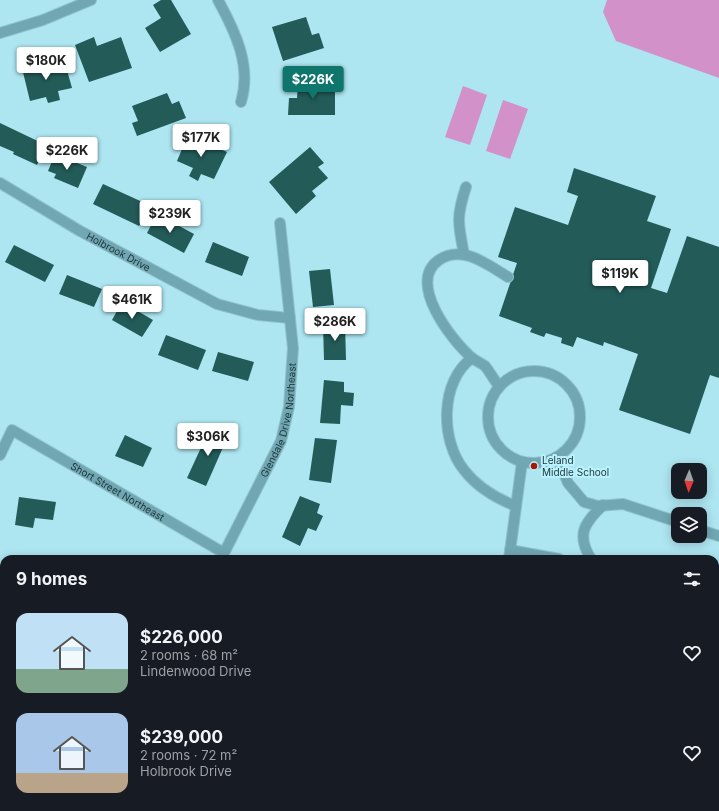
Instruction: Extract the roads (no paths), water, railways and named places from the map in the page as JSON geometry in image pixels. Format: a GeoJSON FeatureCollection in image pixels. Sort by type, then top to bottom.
{"type":"FeatureCollection","features":[{"type":"Feature","properties":{"kind":"street"},"geometry":{"type":"LineString","coordinates":[[0,33],[43,20],[90,0]]}},
{"type":"Feature","properties":{"kind":"street"},"geometry":{"type":"LineString","coordinates":[[218,0],[232,28],[244,62],[245,89],[241,102]]}},
{"type":"Feature","properties":{"kind":"street","name":"Holbrook Drive"},"geometry":{"type":"LineString","coordinates":[[0,182],[80,231],[217,304],[258,315],[290,318]]}},
{"type":"Feature","properties":{"kind":"street"},"geometry":{"type":"LineString","coordinates":[[464,254],[458,222],[460,206],[466,187]]}},
{"type":"Feature","properties":{"kind":"street","name":"Glendale Drive Northeast"},"geometry":{"type":"LineString","coordinates":[[223,555],[281,441],[289,407],[293,348],[280,223]]}},
{"type":"Feature","properties":{"kind":"street"},"geometry":{"type":"LineString","coordinates":[[499,386],[484,365],[472,358],[446,327],[429,298],[427,287],[428,274],[435,262],[454,253],[464,254],[508,277]]}},
{"type":"Feature","properties":{"kind":"street"},"geometry":{"type":"LineString","coordinates":[[472,358],[458,372],[450,388],[447,417],[454,452],[463,470],[479,486],[490,495],[516,506]]}},
{"type":"Feature","properties":{"kind":"street"},"geometry":{"type":"LineString","coordinates":[[526,371],[542,371],[557,377],[570,388],[578,401],[580,417],[578,433],[569,446],[557,457],[534,463],[522,462],[508,455],[497,445],[489,431],[487,415],[490,400],[499,386],[511,376],[526,371]]}},
{"type":"Feature","properties":{"kind":"street","name":"Short Street Northeast"},"geometry":{"type":"LineString","coordinates":[[0,455],[12,430],[220,555]]}},
{"type":"Feature","properties":{"kind":"street"},"geometry":{"type":"LineString","coordinates":[[557,457],[568,483],[584,502],[598,506],[623,504],[671,520]]}},
{"type":"Feature","properties":{"kind":"street"},"geometry":{"type":"LineString","coordinates":[[510,555],[522,462]]}},
{"type":"Feature","properties":{"kind":"street"},"geometry":{"type":"LineString","coordinates":[[590,555],[584,543],[583,532],[590,517],[603,505]]}},
{"type":"Feature","properties":{"kind":"street"},"geometry":{"type":"LineString","coordinates":[[707,532],[719,536]]}},
{"type":"Feature","properties":{"kind":"place","name":"Leland Middle School"},"geometry":{"type":"Point","coordinates":[534,466]}}]}
